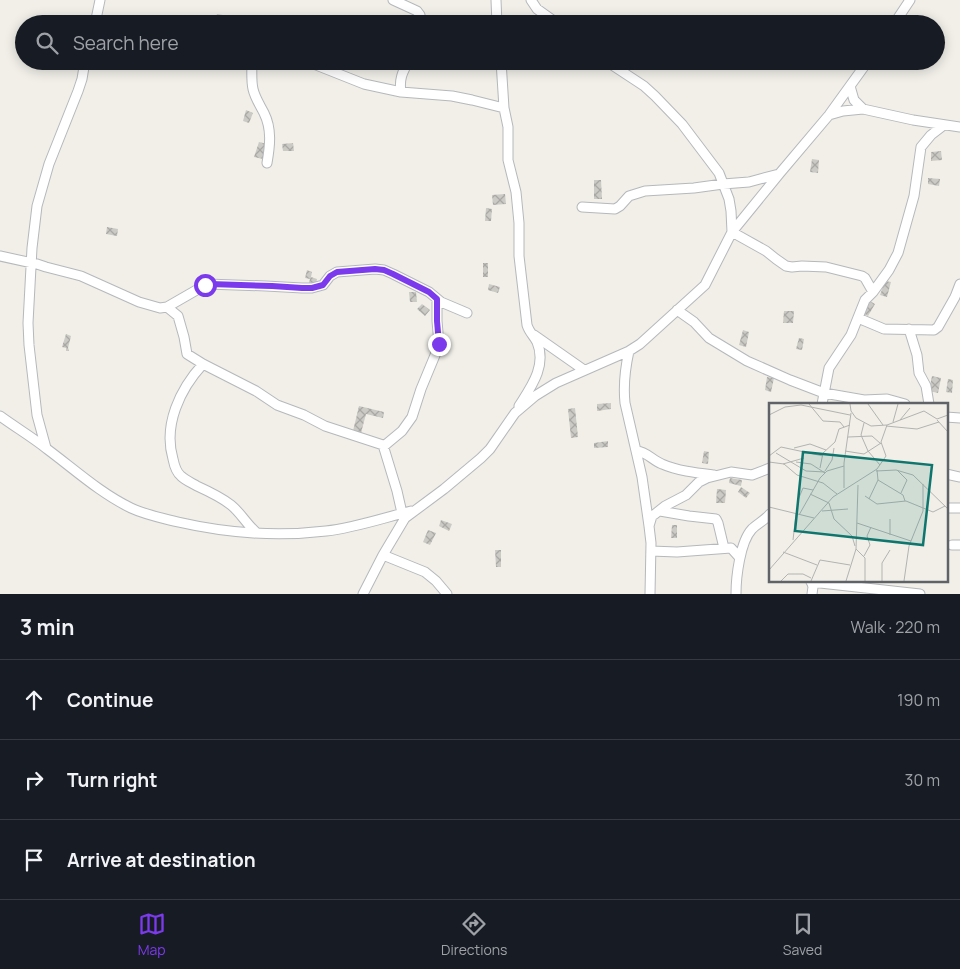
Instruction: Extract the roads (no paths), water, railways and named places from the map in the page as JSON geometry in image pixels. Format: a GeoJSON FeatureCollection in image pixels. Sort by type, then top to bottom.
{"type":"FeatureCollection","features":[{"type":"Feature","properties":{"kind":"street"},"geometry":{"type":"LineString","coordinates":[[97,15],[100,0]]}},
{"type":"Feature","properties":{"kind":"street"},"geometry":{"type":"LineString","coordinates":[[393,0],[417,11],[420,15]]}},
{"type":"Feature","properties":{"kind":"street"},"geometry":{"type":"LineString","coordinates":[[496,0],[497,15]]}},
{"type":"Feature","properties":{"kind":"street"},"geometry":{"type":"LineString","coordinates":[[531,0],[537,9],[545,15]]}},
{"type":"Feature","properties":{"kind":"street"},"geometry":{"type":"LineString","coordinates":[[900,15],[910,0]]}},
{"type":"Feature","properties":{"kind":"street"},"geometry":{"type":"LineString","coordinates":[[46,448],[37,415],[29,345],[31,262],[37,206],[49,164],[78,91],[83,70]]}},
{"type":"Feature","properties":{"kind":"street"},"geometry":{"type":"LineString","coordinates":[[252,70],[253,88],[269,129],[270,145],[267,163]]}},
{"type":"Feature","properties":{"kind":"street"},"geometry":{"type":"LineString","coordinates":[[329,70],[364,84],[402,92],[452,96],[504,108]]}},
{"type":"Feature","properties":{"kind":"street"},"geometry":{"type":"LineString","coordinates":[[402,92],[400,84],[404,70]]}},
{"type":"Feature","properties":{"kind":"street"},"geometry":{"type":"LineString","coordinates":[[363,594],[404,518],[444,489],[490,449],[536,378],[540,354],[538,345],[527,325],[517,200],[508,160],[508,126],[504,108],[502,70]]}},
{"type":"Feature","properties":{"kind":"street"},"geometry":{"type":"LineString","coordinates":[[620,70],[644,86],[682,124],[719,173],[729,199],[732,232]]}},
{"type":"Feature","properties":{"kind":"street"},"geometry":{"type":"LineString","coordinates":[[515,413],[535,396],[556,383],[629,351],[640,344],[705,285],[732,232],[829,115],[862,70]]}},
{"type":"Feature","properties":{"kind":"street"},"geometry":{"type":"LineString","coordinates":[[850,86],[854,100],[863,108]]}},
{"type":"Feature","properties":{"kind":"street"},"geometry":{"type":"LineString","coordinates":[[829,115],[843,110],[863,108],[914,120],[960,127]]}},
{"type":"Feature","properties":{"kind":"street"},"geometry":{"type":"LineString","coordinates":[[822,403],[829,368],[848,340],[864,300],[873,292],[889,270],[898,253],[914,196],[922,147],[931,134],[944,125]]}},
{"type":"Feature","properties":{"kind":"street"},"geometry":{"type":"LineString","coordinates":[[719,173],[737,182]]}},
{"type":"Feature","properties":{"kind":"street"},"geometry":{"type":"LineString","coordinates":[[582,207],[615,209],[629,196],[645,191],[694,188],[760,179],[780,173]]}},
{"type":"Feature","properties":{"kind":"street"},"geometry":{"type":"LineString","coordinates":[[732,232],[786,266],[826,267],[862,276],[873,292]]}},
{"type":"Feature","properties":{"kind":"street"},"geometry":{"type":"LineString","coordinates":[[0,256],[31,262],[81,276],[139,302],[160,308],[168,307],[207,284],[312,288],[323,285],[330,276],[337,272],[384,270],[429,292],[441,302],[467,313]]}},
{"type":"Feature","properties":{"kind":"street"},"geometry":{"type":"LineString","coordinates":[[858,318],[884,329],[936,329],[956,297],[960,284]]}},
{"type":"Feature","properties":{"kind":"street"},"geometry":{"type":"LineString","coordinates":[[384,446],[409,423],[438,348],[437,299]]}},
{"type":"Feature","properties":{"kind":"street"},"geometry":{"type":"LineString","coordinates":[[168,307],[178,316],[187,354],[256,391],[277,405],[304,415],[325,426],[380,443],[384,446],[398,490],[402,513]]}},
{"type":"Feature","properties":{"kind":"street"},"geometry":{"type":"LineString","coordinates":[[677,310],[694,322],[709,338],[747,361],[790,380],[824,393],[864,400],[887,399],[901,403]]}},
{"type":"Feature","properties":{"kind":"street"},"geometry":{"type":"LineString","coordinates":[[909,329],[920,372],[927,389],[929,403]]}},
{"type":"Feature","properties":{"kind":"street"},"geometry":{"type":"LineString","coordinates":[[532,334],[584,370]]}},
{"type":"Feature","properties":{"kind":"street"},"geometry":{"type":"LineString","coordinates":[[629,351],[624,381],[625,403],[637,451],[649,526],[650,594]]}},
{"type":"Feature","properties":{"kind":"street"},"geometry":{"type":"LineString","coordinates":[[203,364],[191,376],[171,424],[169,434],[170,450],[174,465],[181,476],[189,482],[230,504],[250,528],[257,533]]}},
{"type":"Feature","properties":{"kind":"street"},"geometry":{"type":"LineString","coordinates":[[0,416],[46,448],[100,490],[130,507],[149,515],[216,529],[257,533],[326,531],[414,510]]}},
{"type":"Feature","properties":{"kind":"street"},"geometry":{"type":"LineString","coordinates":[[637,451],[644,452],[669,467],[716,475]]}},
{"type":"Feature","properties":{"kind":"street"},"geometry":{"type":"LineString","coordinates":[[649,526],[653,515],[707,478],[731,472],[752,475],[769,468]]}},
{"type":"Feature","properties":{"kind":"street"},"geometry":{"type":"LineString","coordinates":[[660,511],[716,519],[724,548]]}},
{"type":"Feature","properties":{"kind":"street"},"geometry":{"type":"LineString","coordinates":[[736,594],[740,558],[747,537],[751,530],[769,515]]}},
{"type":"Feature","properties":{"kind":"street"},"geometry":{"type":"LineString","coordinates":[[650,551],[677,552],[731,548],[740,558]]}},
{"type":"Feature","properties":{"kind":"street"},"geometry":{"type":"LineString","coordinates":[[383,555],[425,572],[447,594]]}},
{"type":"Feature","properties":{"kind":"street"},"geometry":{"type":"LineString","coordinates":[[819,582],[920,594]]}}]}
